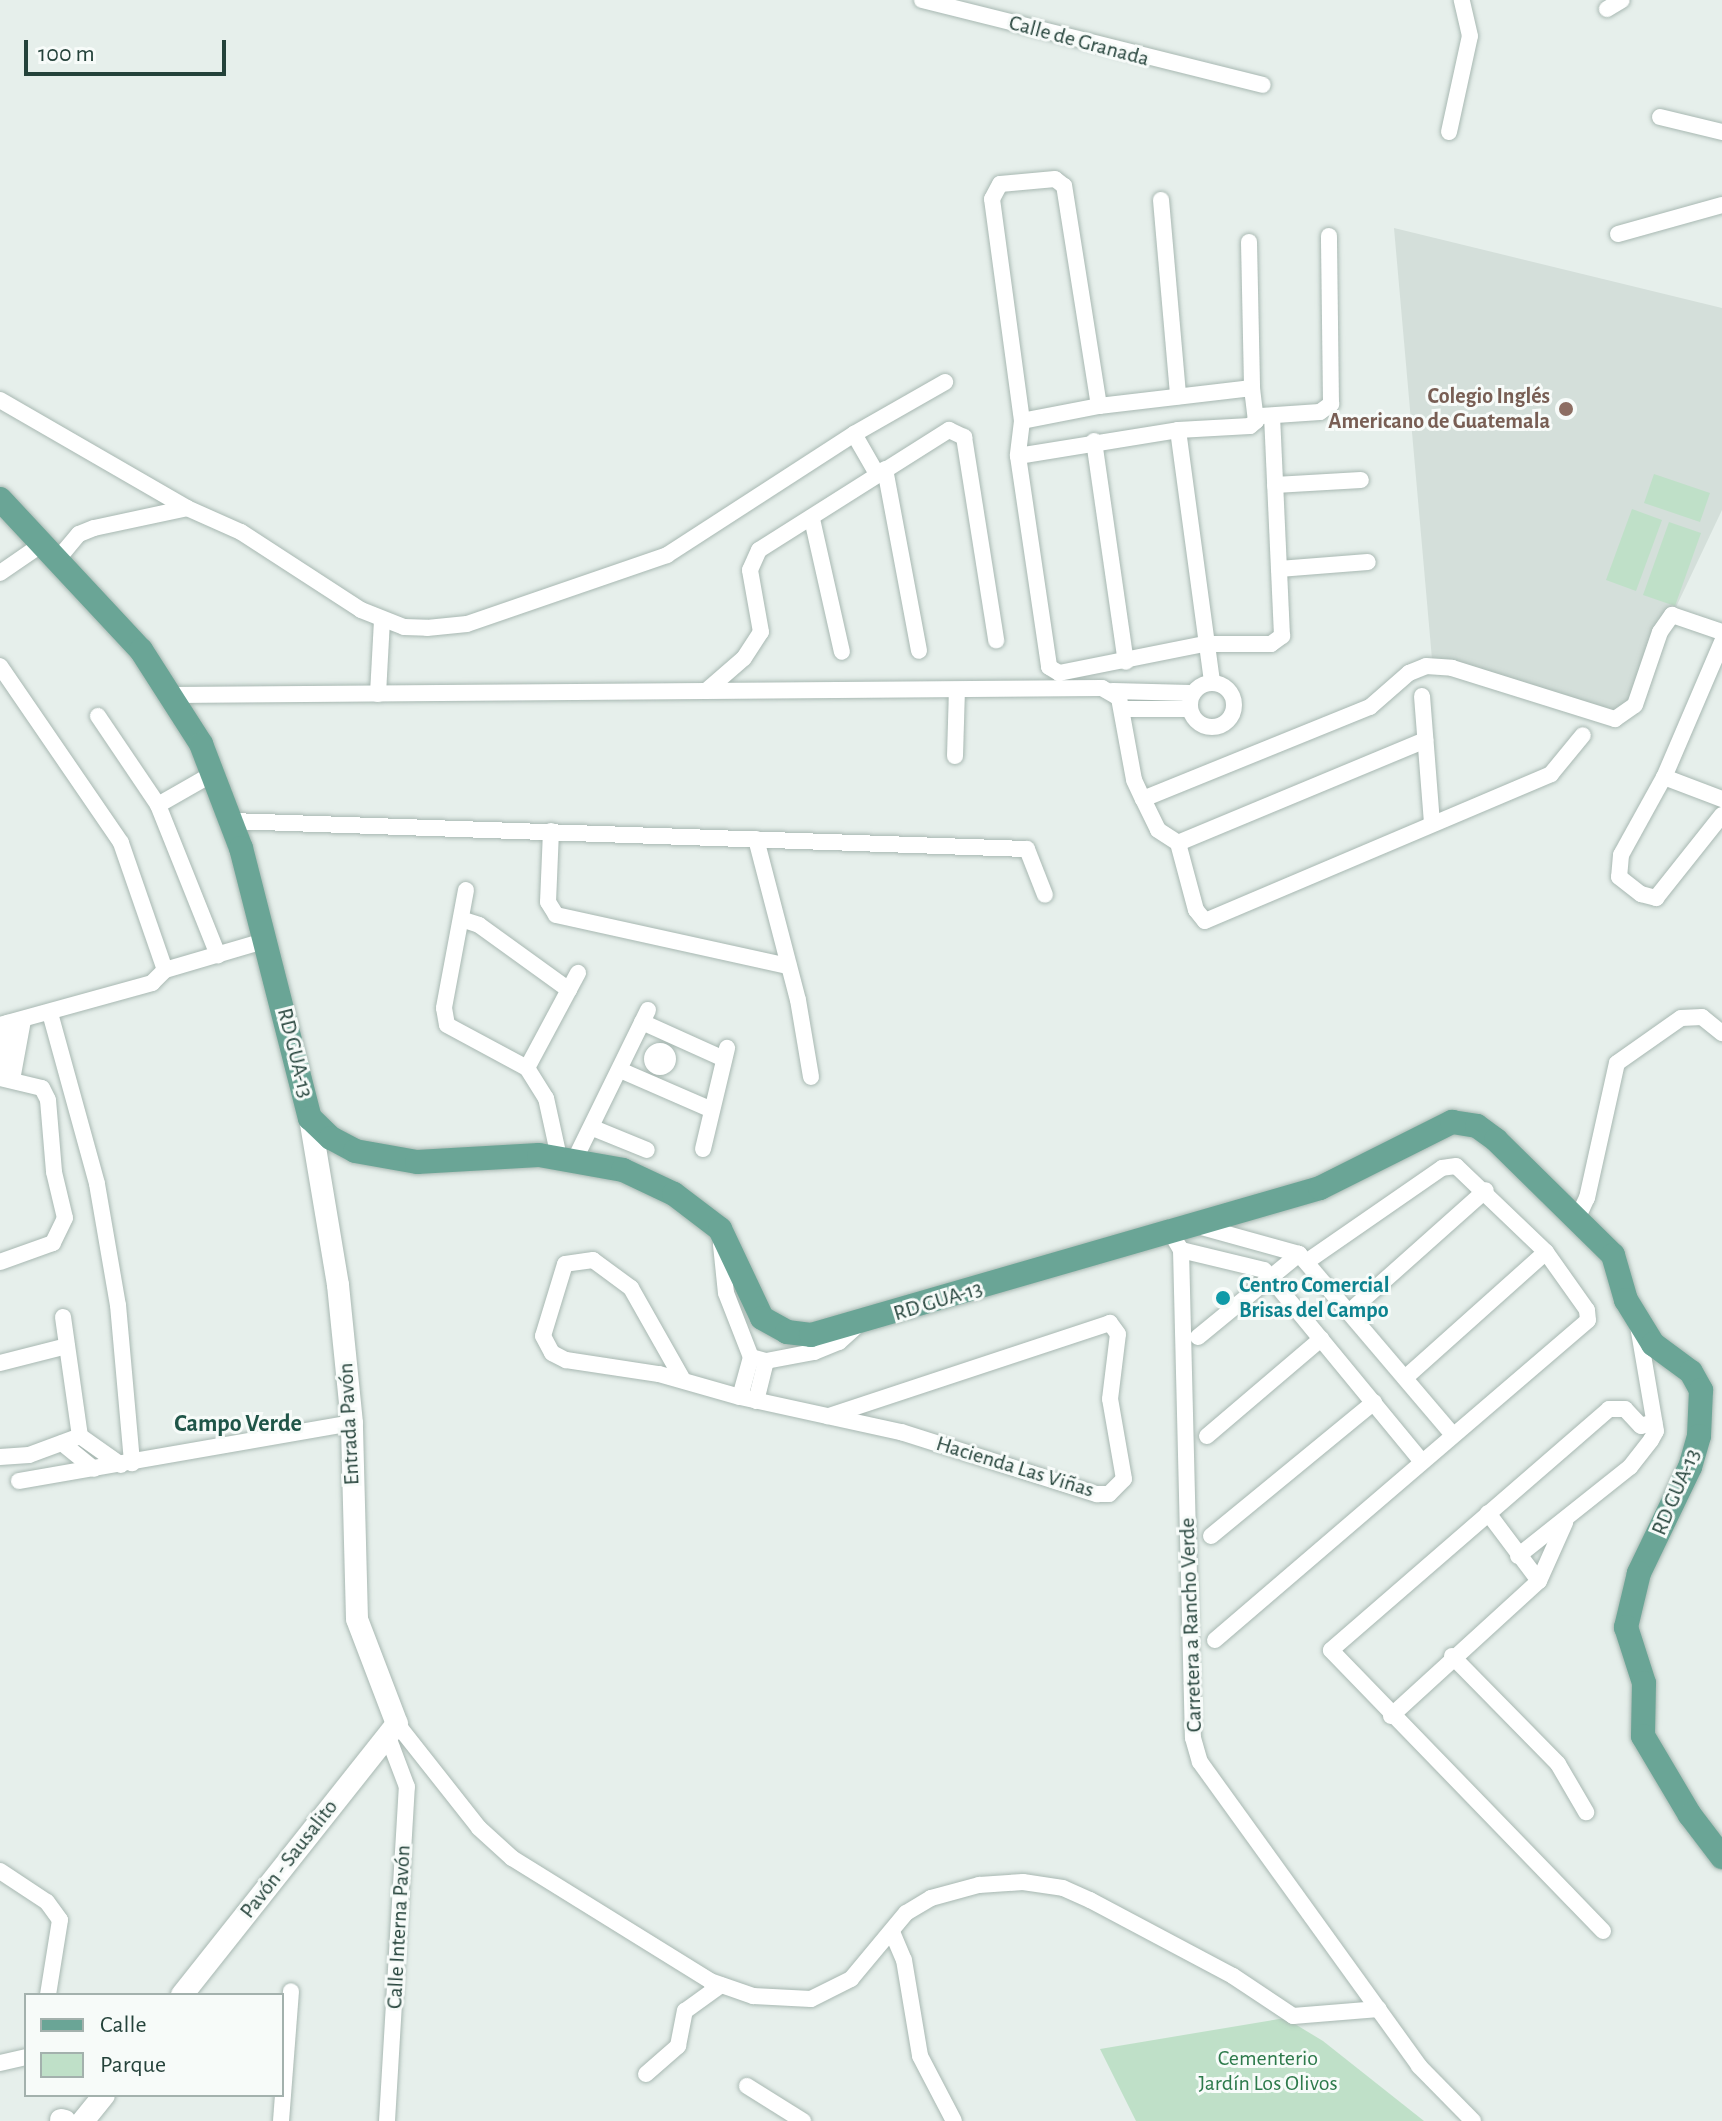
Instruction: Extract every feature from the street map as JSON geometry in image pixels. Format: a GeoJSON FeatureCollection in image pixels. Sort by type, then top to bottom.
{"type":"FeatureCollection","features":[{"type":"Feature","properties":{"kind":"main road","name":"RD GUA-13"},"geometry":{"type":"LineString","coordinates":[[0,499],[141,650],[172,695],[214,773],[232,821],[267,940],[310,1118],[342,1145],[385,1159],[567,1158],[623,1170],[674,1194],[720,1229],[749,1298],[773,1326],[811,1335],[858,1325],[1179,1235],[1320,1188],[1452,1122],[1477,1126],[1496,1140],[1613,1255],[1637,1319],[1653,1344],[1691,1372],[1701,1390],[1699,1436],[1690,1467],[1639,1573],[1626,1627],[1644,1683],[1643,1736],[1690,1815],[1722,1857]]}},
{"type":"Feature","properties":{"kind":"street","name":"Calle de Granada"},"geometry":{"type":"LineString","coordinates":[[922,0],[1263,85]]}},
{"type":"Feature","properties":{"kind":"street"},"geometry":{"type":"LineString","coordinates":[[1451,124],[1470,36],[1462,0]]}},
{"type":"Feature","properties":{"kind":"street"},"geometry":{"type":"LineString","coordinates":[[1607,9],[1622,0]]}},
{"type":"Feature","properties":{"kind":"street"},"geometry":{"type":"LineString","coordinates":[[1660,117],[1722,132]]}},
{"type":"Feature","properties":{"kind":"street"},"geometry":{"type":"LineString","coordinates":[[1099,406],[1064,186],[1055,179],[1000,184],[992,199],[1022,421],[1018,456],[1049,667],[1065,673],[1204,644],[1277,641],[1282,630],[1275,485],[1263,416],[1252,388],[1249,242]]}},
{"type":"Feature","properties":{"kind":"street"},"geometry":{"type":"LineString","coordinates":[[1161,200],[1178,396]]}},
{"type":"Feature","properties":{"kind":"street"},"geometry":{"type":"LineString","coordinates":[[1618,234],[1722,205]]}},
{"type":"Feature","properties":{"kind":"street"},"geometry":{"type":"LineString","coordinates":[[1018,456],[1094,441],[1178,430],[1250,426],[1263,416],[1320,412],[1331,404],[1329,236]]}},
{"type":"Feature","properties":{"kind":"street"},"geometry":{"type":"LineString","coordinates":[[0,400],[187,508],[241,532],[382,620],[427,628],[467,624],[624,574],[681,549],[854,434],[945,382]]}},
{"type":"Feature","properties":{"kind":"street"},"geometry":{"type":"LineString","coordinates":[[1022,421],[1099,406],[1252,388]]}},
{"type":"Feature","properties":{"kind":"street"},"geometry":{"type":"LineString","coordinates":[[706,691],[755,646],[761,632],[750,570],[754,556],[949,430],[961,431],[996,640]]}},
{"type":"Feature","properties":{"kind":"street"},"geometry":{"type":"LineString","coordinates":[[1178,430],[1204,644],[1212,683]]}},
{"type":"Feature","properties":{"kind":"street"},"geometry":{"type":"LineString","coordinates":[[854,434],[881,472],[919,651]]}},
{"type":"Feature","properties":{"kind":"street"},"geometry":{"type":"LineString","coordinates":[[1094,441],[1126,662]]}},
{"type":"Feature","properties":{"kind":"street"},"geometry":{"type":"LineString","coordinates":[[1275,485],[1361,480]]}},
{"type":"Feature","properties":{"kind":"street"},"geometry":{"type":"LineString","coordinates":[[0,573],[50,552],[86,531],[187,508]]}},
{"type":"Feature","properties":{"kind":"street"},"geometry":{"type":"LineString","coordinates":[[812,519],[842,652]]}},
{"type":"Feature","properties":{"kind":"street"},"geometry":{"type":"LineString","coordinates":[[1279,569],[1368,562]]}},
{"type":"Feature","properties":{"kind":"street"},"geometry":{"type":"LineString","coordinates":[[1143,799],[1370,707],[1422,666],[1452,668],[1615,719],[1635,705],[1672,615],[1722,632]]}},
{"type":"Feature","properties":{"kind":"street"},"geometry":{"type":"LineString","coordinates":[[378,694],[382,620]]}},
{"type":"Feature","properties":{"kind":"street"},"geometry":{"type":"LineString","coordinates":[[1722,642],[1664,777],[1621,855],[1618,870],[1624,883],[1656,898],[1722,815]]}},
{"type":"Feature","properties":{"kind":"street"},"geometry":{"type":"LineString","coordinates":[[0,666],[121,843],[165,970]]}},
{"type":"Feature","properties":{"kind":"street"},"geometry":{"type":"LineString","coordinates":[[1191,701],[1202,724],[1211,727],[1229,719],[1234,701],[1230,692],[1212,683]]}},
{"type":"Feature","properties":{"kind":"street"},"geometry":{"type":"LineString","coordinates":[[1122,709],[1191,701],[1212,683]]}},
{"type":"Feature","properties":{"kind":"street"},"geometry":{"type":"LineString","coordinates":[[955,756],[957,690]]}},
{"type":"Feature","properties":{"kind":"street"},"geometry":{"type":"LineString","coordinates":[[172,695],[957,690],[1112,691],[1191,701]]}},
{"type":"Feature","properties":{"kind":"street"},"geometry":{"type":"LineString","coordinates":[[1112,691],[1122,709],[1134,780],[1158,830],[1178,843],[1196,910],[1205,921],[1551,774],[1583,735]]}},
{"type":"Feature","properties":{"kind":"street"},"geometry":{"type":"LineString","coordinates":[[1422,696],[1432,823]]}},
{"type":"Feature","properties":{"kind":"street"},"geometry":{"type":"LineString","coordinates":[[98,716],[158,805],[218,955]]}},
{"type":"Feature","properties":{"kind":"street"},"geometry":{"type":"LineString","coordinates":[[1178,843],[1425,740]]}},
{"type":"Feature","properties":{"kind":"street"},"geometry":{"type":"LineString","coordinates":[[158,805],[214,773]]}},
{"type":"Feature","properties":{"kind":"street"},"geometry":{"type":"LineString","coordinates":[[1664,777],[1722,799]]}},
{"type":"Feature","properties":{"kind":"street"},"geometry":{"type":"LineString","coordinates":[[232,821],[1027,849],[1045,895]]}},
{"type":"Feature","properties":{"kind":"street"},"geometry":{"type":"LineString","coordinates":[[551,831],[548,902],[556,915],[788,966]]}},
{"type":"Feature","properties":{"kind":"street"},"geometry":{"type":"LineString","coordinates":[[756,839],[788,966],[811,1077]]}},
{"type":"Feature","properties":{"kind":"street"},"geometry":{"type":"LineString","coordinates":[[466,890],[444,1008],[447,1025],[454,1034],[527,1068],[546,1098],[567,1158],[593,1128],[645,1016],[670,1035],[726,1054],[703,1149]]}},
{"type":"Feature","properties":{"kind":"street"},"geometry":{"type":"LineString","coordinates":[[461,919],[479,925],[569,990]]}},
{"type":"Feature","properties":{"kind":"street"},"geometry":{"type":"LineString","coordinates":[[0,1262],[53,1243],[65,1218],[54,1172],[48,1100],[42,1088],[4,1076],[10,1023],[152,983],[165,970],[267,940]]}},
{"type":"Feature","properties":{"kind":"street"},"geometry":{"type":"LineString","coordinates":[[527,1068],[578,973]]}},
{"type":"Feature","properties":{"kind":"street"},"geometry":{"type":"LineString","coordinates":[[50,1013],[97,1184],[118,1305],[126,1464]]}},
{"type":"Feature","properties":{"kind":"street"},"geometry":{"type":"LineString","coordinates":[[1577,1219],[1587,1198],[1617,1063],[1688,1016],[1702,1017],[1722,1033]]}},
{"type":"Feature","properties":{"kind":"street"},"geometry":{"type":"LineString","coordinates":[[652,1084],[658,1058],[670,1035]]}},
{"type":"Feature","properties":{"kind":"street"},"geometry":{"type":"LineString","coordinates":[[632,1044],[658,1058]]}},
{"type":"Feature","properties":{"kind":"street"},"geometry":{"type":"LineString","coordinates":[[620,1070],[712,1110]]}},
{"type":"Feature","properties":{"kind":"street","name":"Entrada Pavón"},"geometry":{"type":"LineString","coordinates":[[310,1118],[338,1285],[352,1423],[357,1619],[393,1730]]}},
{"type":"Feature","properties":{"kind":"street"},"geometry":{"type":"LineString","coordinates":[[593,1128],[647,1150]]}},
{"type":"Feature","properties":{"kind":"street"},"geometry":{"type":"LineString","coordinates":[[1198,1337],[1267,1273],[1302,1258],[1446,1166],[1460,1167],[1486,1190],[1546,1252],[1587,1310],[1586,1324],[1420,1459],[1215,1640]]}},
{"type":"Feature","properties":{"kind":"street"},"geometry":{"type":"LineString","coordinates":[[1349,1312],[1486,1190]]}},
{"type":"Feature","properties":{"kind":"street"},"geometry":{"type":"LineString","coordinates":[[720,1229],[726,1293],[758,1359],[748,1399]]}},
{"type":"Feature","properties":{"kind":"street"},"geometry":{"type":"LineString","coordinates":[[1179,1235],[1273,1243],[1302,1258],[1452,1434]]}},
{"type":"Feature","properties":{"kind":"street"},"geometry":{"type":"LineString","coordinates":[[1179,1235],[1267,1273],[1420,1459]]}},
{"type":"Feature","properties":{"kind":"street","name":"Carretera a Rancho Verde"},"geometry":{"type":"LineString","coordinates":[[1179,1235],[1193,1738],[1212,1782],[1419,2066],[1473,2121]]}},
{"type":"Feature","properties":{"kind":"street"},"geometry":{"type":"LineString","coordinates":[[1267,1273],[1273,1243]]}},
{"type":"Feature","properties":{"kind":"street"},"geometry":{"type":"LineString","coordinates":[[1405,1378],[1546,1252]]}},
{"type":"Feature","properties":{"kind":"street","name":"Hacienda Las Viñas"},"geometry":{"type":"LineString","coordinates":[[683,1380],[631,1288],[593,1260],[565,1264],[543,1336],[552,1353],[683,1380],[748,1399],[950,1445],[1097,1494],[1109,1494],[1124,1479],[1110,1399],[1118,1334],[1110,1323],[828,1416]]}},
{"type":"Feature","properties":{"kind":"street"},"geometry":{"type":"LineString","coordinates":[[63,1317],[80,1436]]}},
{"type":"Feature","properties":{"kind":"street"},"geometry":{"type":"LineString","coordinates":[[1518,1556],[1630,1467],[1651,1440],[1654,1422],[1637,1319]]}},
{"type":"Feature","properties":{"kind":"street"},"geometry":{"type":"LineString","coordinates":[[758,1359],[839,1342],[858,1325]]}},
{"type":"Feature","properties":{"kind":"street"},"geometry":{"type":"LineString","coordinates":[[1207,1436],[1321,1339]]}},
{"type":"Feature","properties":{"kind":"street"},"geometry":{"type":"LineString","coordinates":[[0,1363],[67,1346]]}},
{"type":"Feature","properties":{"kind":"street"},"geometry":{"type":"LineString","coordinates":[[1211,1536],[1374,1402]]}},
{"type":"Feature","properties":{"kind":"street"},"geometry":{"type":"LineString","coordinates":[[1603,1931],[1391,1716],[1331,1650],[1609,1409],[1625,1409],[1643,1427],[1654,1422]]}},
{"type":"Feature","properties":{"kind":"street"},"geometry":{"type":"LineString","coordinates":[[19,1481],[352,1423]]}},
{"type":"Feature","properties":{"kind":"street"},"geometry":{"type":"LineString","coordinates":[[80,1436],[126,1464]]}},
{"type":"Feature","properties":{"kind":"street"},"geometry":{"type":"LineString","coordinates":[[0,1457],[29,1455],[80,1436]]}},
{"type":"Feature","properties":{"kind":"street"},"geometry":{"type":"LineString","coordinates":[[62,1443],[94,1469]]}},
{"type":"Feature","properties":{"kind":"street"},"geometry":{"type":"LineString","coordinates":[[1488,1513],[1539,1581]]}},
{"type":"Feature","properties":{"kind":"street"},"geometry":{"type":"LineString","coordinates":[[1391,1716],[1452,1656],[1539,1581],[1565,1521]]}},
{"type":"Feature","properties":{"kind":"street"},"geometry":{"type":"LineString","coordinates":[[1452,1656],[1558,1764],[1586,1812]]}},
{"type":"Feature","properties":{"kind":"street"},"geometry":{"type":"LineString","coordinates":[[393,1730],[471,1818],[512,1858],[721,1985],[753,1996],[811,1999],[851,1979],[906,1913],[931,1898],[979,1885],[1023,1882],[1063,1888],[1233,1976],[1293,2016],[1379,2009]]}},
{"type":"Feature","properties":{"kind":"street","name":"Pavón - Sausalito"},"geometry":{"type":"LineString","coordinates":[[184,1993],[393,1730]]}},
{"type":"Feature","properties":{"kind":"street","name":"Calle Interna Pavón"},"geometry":{"type":"LineString","coordinates":[[387,2121],[407,1787],[393,1730]]}},
{"type":"Feature","properties":{"kind":"street"},"geometry":{"type":"LineString","coordinates":[[0,1871],[47,1902],[60,1920],[48,1993]]}},
{"type":"Feature","properties":{"kind":"street"},"geometry":{"type":"LineString","coordinates":[[892,1932],[904,1960],[920,2056],[954,2121]]}},
{"type":"Feature","properties":{"kind":"street"},"geometry":{"type":"LineString","coordinates":[[646,2074],[678,2046],[685,2011],[721,1985]]}},
{"type":"Feature","properties":{"kind":"street"},"geometry":{"type":"LineString","coordinates":[[284,2082],[291,1991]]}},
{"type":"Feature","properties":{"kind":"street"},"geometry":{"type":"LineString","coordinates":[[0,2063],[24,2057]]}},
{"type":"Feature","properties":{"kind":"street"},"geometry":{"type":"LineString","coordinates":[[747,2086],[803,2121]]}},
{"type":"Feature","properties":{"kind":"street"},"geometry":{"type":"LineString","coordinates":[[61,2121],[101,2097]]}},
{"type":"Feature","properties":{"kind":"street"},"geometry":{"type":"LineString","coordinates":[[83,2121],[102,2097]]}},
{"type":"Feature","properties":{"kind":"street"},"geometry":{"type":"LineString","coordinates":[[281,2121],[283,2097]]}},
{"type":"Feature","properties":{"kind":"shaded area","name":"Colegio Inglés Americano de Guatemala"},"geometry":{"type":"Polygon","coordinates":[[[1394,228],[1722,308],[1722,510],[1631,702],[1614,715],[1432,659],[1394,228]]]}},
{"type":"Feature","properties":{"kind":"green space"},"geometry":{"type":"Polygon","coordinates":[[[1654,474],[1710,493],[1700,522],[1644,503],[1654,474]]]}},
{"type":"Feature","properties":{"kind":"green space"},"geometry":{"type":"Polygon","coordinates":[[[1632,509],[1662,520],[1636,591],[1606,580],[1632,509]]]}},
{"type":"Feature","properties":{"kind":"green space"},"geometry":{"type":"Polygon","coordinates":[[[1669,522],[1701,533],[1675,606],[1643,595],[1669,522]]]}},
{"type":"Feature","properties":{"kind":"green space","name":"Cementerio Jardín Los Olivos"},"geometry":{"type":"Polygon","coordinates":[[[1285,2018],[1323,2041],[1424,2121],[1136,2121],[1100,2049],[1285,2018]]]}},
{"type":"Feature","properties":{"kind":"place","name":"Colegio Inglés Americano de Guatemala"},"geometry":{"type":"Point","coordinates":[1566,409]}},
{"type":"Feature","properties":{"kind":"place","name":"Centro Comercial Brisas del Campo"},"geometry":{"type":"Point","coordinates":[1223,1298]}},
{"type":"Feature","properties":{"kind":"district","name":"Campo Verde"},"geometry":{"type":"Point","coordinates":[238,1425]}}]}
